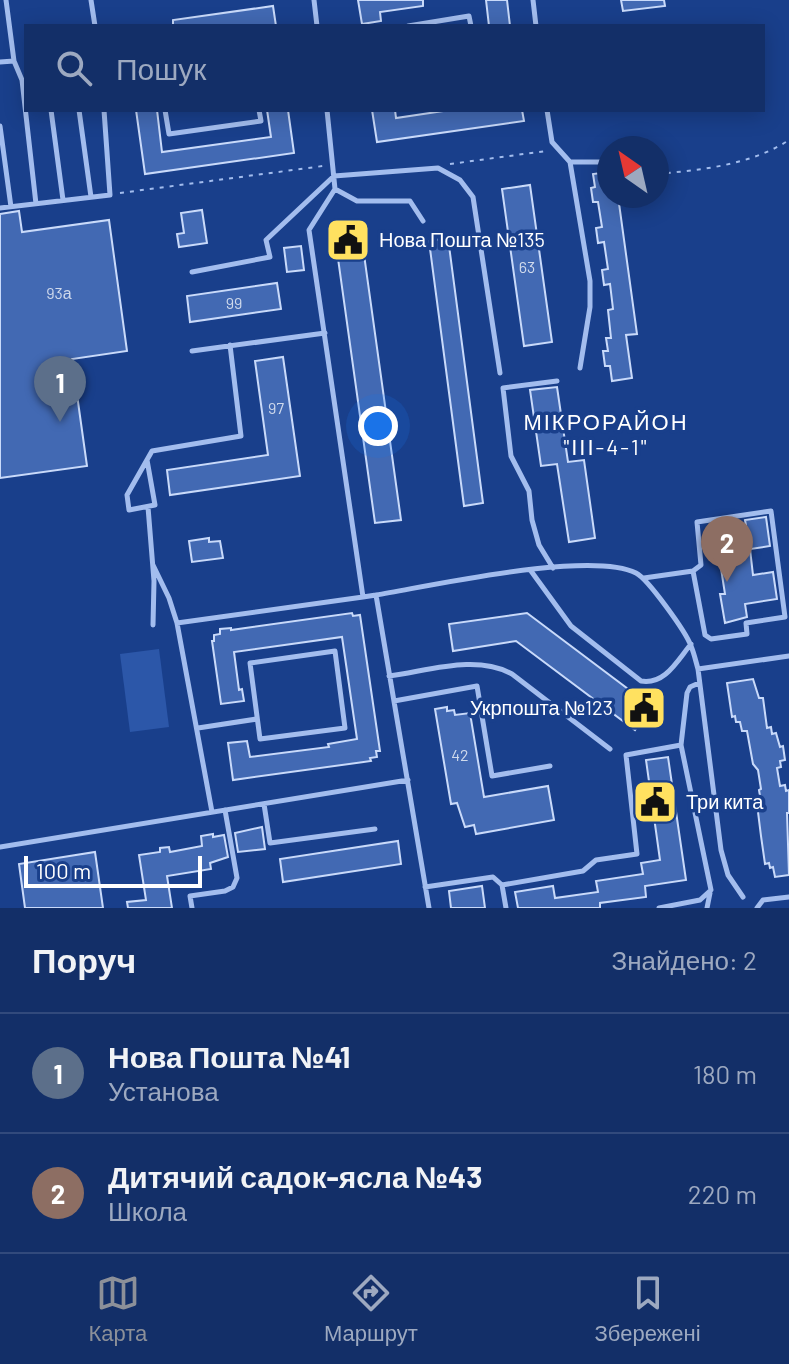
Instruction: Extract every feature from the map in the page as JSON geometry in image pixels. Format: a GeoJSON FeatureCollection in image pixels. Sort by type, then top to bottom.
{"type":"FeatureCollection","features":[{"type":"Feature","properties":{"kind":"lane"},"geometry":{"type":"LineString","coordinates":[[6,0],[14,61],[24,80]]}},
{"type":"Feature","properties":{"kind":"lane"},"geometry":{"type":"LineString","coordinates":[[91,0],[95,24]]}},
{"type":"Feature","properties":{"kind":"lane"},"geometry":{"type":"LineString","coordinates":[[314,0],[317,24]]}},
{"type":"Feature","properties":{"kind":"lane"},"geometry":{"type":"LineString","coordinates":[[533,0],[536,24]]}},
{"type":"Feature","properties":{"kind":"lane"},"geometry":{"type":"LineString","coordinates":[[420,24],[469,16],[471,24]]}},
{"type":"Feature","properties":{"kind":"lane"},"geometry":{"type":"LineString","coordinates":[[0,62],[14,61]]}},
{"type":"Feature","properties":{"kind":"lane"},"geometry":{"type":"LineString","coordinates":[[27,112],[36,204]]}},
{"type":"Feature","properties":{"kind":"lane"},"geometry":{"type":"LineString","coordinates":[[51,112],[63,200]]}},
{"type":"Feature","properties":{"kind":"lane"},"geometry":{"type":"LineString","coordinates":[[79,112],[91,197]]}},
{"type":"Feature","properties":{"kind":"lane"},"geometry":{"type":"LineString","coordinates":[[0,208],[110,195],[104,112]]}},
{"type":"Feature","properties":{"kind":"lane"},"geometry":{"type":"LineString","coordinates":[[165,112],[169,134],[261,121],[259,112]]}},
{"type":"Feature","properties":{"kind":"lane"},"geometry":{"type":"LineString","coordinates":[[327,112],[335,189],[309,230],[363,597]]}},
{"type":"Feature","properties":{"kind":"lane"},"geometry":{"type":"LineString","coordinates":[[547,112],[552,142],[570,162],[590,281],[590,307],[580,368]]}},
{"type":"Feature","properties":{"kind":"lane"},"geometry":{"type":"LineString","coordinates":[[0,126],[11,207]]}},
{"type":"Feature","properties":{"kind":"lane"},"geometry":{"type":"LineString","coordinates":[[570,162],[597,162]]}},
{"type":"Feature","properties":{"kind":"lane"},"geometry":{"type":"LineString","coordinates":[[192,272],[270,257],[266,240],[334,176],[438,168],[460,180],[473,197],[500,373]]}},
{"type":"Feature","properties":{"kind":"lane"},"geometry":{"type":"LineString","coordinates":[[335,189],[357,201],[410,201],[423,221]]}},
{"type":"Feature","properties":{"kind":"lane"},"geometry":{"type":"LineString","coordinates":[[192,351],[325,333]]}},
{"type":"Feature","properties":{"kind":"lane"},"geometry":{"type":"LineString","coordinates":[[147,460],[155,505],[129,510],[127,495],[152,451],[241,436],[230,345]]}},
{"type":"Feature","properties":{"kind":"lane"},"geometry":{"type":"LineString","coordinates":[[553,568],[539,545],[529,491],[511,456],[503,388],[557,381]]}},
{"type":"Feature","properties":{"kind":"lane"},"geometry":{"type":"LineString","coordinates":[[148,507],[153,625]]}},
{"type":"Feature","properties":{"kind":"lane"},"geometry":{"type":"LineString","coordinates":[[644,578],[693,571],[701,565],[697,522],[771,511],[785,617],[746,623],[747,634],[711,639],[705,635],[693,571]]}},
{"type":"Feature","properties":{"kind":"lane"},"geometry":{"type":"LineString","coordinates":[[152,563],[177,623],[212,812]]}},
{"type":"Feature","properties":{"kind":"lane"},"geometry":{"type":"LineString","coordinates":[[177,623],[531,570],[610,565],[644,578],[691,644],[698,669],[721,850],[728,875],[743,897]]}},
{"type":"Feature","properties":{"kind":"lane"},"geometry":{"type":"LineString","coordinates":[[531,570],[571,626],[641,681],[664,677],[691,644]]}},
{"type":"Feature","properties":{"kind":"lane"},"geometry":{"type":"LineString","coordinates":[[376,595],[429,908]]}},
{"type":"Feature","properties":{"kind":"lane"},"geometry":{"type":"LineString","coordinates":[[335,651],[345,728],[260,739],[257,719],[250,663],[335,651]]}},
{"type":"Feature","properties":{"kind":"lane"},"geometry":{"type":"LineString","coordinates":[[698,669],[789,656]]}},
{"type":"Feature","properties":{"kind":"lane"},"geometry":{"type":"LineString","coordinates":[[389,676],[477,664],[495,666],[512,674],[610,749]]}},
{"type":"Feature","properties":{"kind":"lane"},"geometry":{"type":"LineString","coordinates":[[699,683],[690,687],[687,693],[681,745],[711,890],[707,908]]}},
{"type":"Feature","properties":{"kind":"lane"},"geometry":{"type":"LineString","coordinates":[[394,701],[477,686],[492,776],[550,766]]}},
{"type":"Feature","properties":{"kind":"lane"},"geometry":{"type":"LineString","coordinates":[[198,728],[257,719]]}},
{"type":"Feature","properties":{"kind":"lane"},"geometry":{"type":"LineString","coordinates":[[502,885],[583,871],[596,860],[637,854],[626,755],[681,745]]}},
{"type":"Feature","properties":{"kind":"lane"},"geometry":{"type":"LineString","coordinates":[[0,847],[408,780]]}},
{"type":"Feature","properties":{"kind":"lane"},"geometry":{"type":"LineString","coordinates":[[264,804],[270,843],[375,829]]}},
{"type":"Feature","properties":{"kind":"lane"},"geometry":{"type":"LineString","coordinates":[[192,908],[190,896],[225,891],[233,887],[237,878],[225,810]]}},
{"type":"Feature","properties":{"kind":"lane"},"geometry":{"type":"LineString","coordinates":[[425,887],[493,877],[502,885],[506,908]]}},
{"type":"Feature","properties":{"kind":"lane"},"geometry":{"type":"LineString","coordinates":[[659,908],[700,900],[711,890]]}},
{"type":"Feature","properties":{"kind":"lane"},"geometry":{"type":"LineString","coordinates":[[757,908],[763,900],[789,897]]}},
{"type":"Feature","properties":{"kind":"path"},"geometry":{"type":"LineString","coordinates":[[669,172],[723,165],[777,148],[789,140]]}},
{"type":"Feature","properties":{"kind":"path"},"geometry":{"type":"LineString","coordinates":[[429,167],[558,149]]}},
{"type":"Feature","properties":{"kind":"path"},"geometry":{"type":"LineString","coordinates":[[110,195],[333,165]]}},
{"type":"Feature","properties":{"kind":"shaded area"},"geometry":{"type":"Polygon","coordinates":[[[159,649],[169,727],[130,732],[120,654],[159,649]]]}},
{"type":"Feature","properties":{"kind":"building"},"geometry":{"type":"Polygon","coordinates":[[[358,0],[423,0],[423,6],[380,12],[381,21],[362,24],[358,0]]]}},
{"type":"Feature","properties":{"kind":"building"},"geometry":{"type":"Polygon","coordinates":[[[486,0],[507,0],[510,24],[489,24],[486,0]]]}},
{"type":"Feature","properties":{"kind":"building"},"geometry":{"type":"Polygon","coordinates":[[[621,0],[664,0],[665,6],[623,11],[621,0]]]}},
{"type":"Feature","properties":{"kind":"building"},"geometry":{"type":"Polygon","coordinates":[[[273,6],[276,24],[173,24],[173,20],[273,6]]]}},
{"type":"Feature","properties":{"kind":"building"},"geometry":{"type":"Polygon","coordinates":[[[136,112],[157,112],[162,152],[271,137],[267,112],[288,112],[294,153],[145,174],[136,112]]]}},
{"type":"Feature","properties":{"kind":"building"},"geometry":{"type":"Polygon","coordinates":[[[372,112],[395,112],[396,118],[436,112],[522,112],[524,121],[377,142],[372,112]]]}},
{"type":"Feature","properties":{"kind":"building"},"geometry":{"type":"Polygon","coordinates":[[[593,174],[597,174],[597,202],[593,202],[591,188],[595,187],[593,174]]]}},
{"type":"Feature","properties":{"kind":"building"},"geometry":{"type":"Polygon","coordinates":[[[530,185],[552,342],[524,346],[502,189],[530,185]]]}},
{"type":"Feature","properties":{"kind":"building"},"geometry":{"type":"Polygon","coordinates":[[[599,208],[620,208],[637,334],[626,335],[632,378],[612,381],[603,351],[608,351],[606,338],[611,338],[608,310],[613,309],[610,284],[604,285],[602,270],[608,269],[604,242],[598,243],[596,228],[602,227],[599,208]]]}},
{"type":"Feature","properties":{"kind":"building"},"geometry":{"type":"Polygon","coordinates":[[[202,210],[207,243],[179,247],[177,234],[184,233],[181,213],[202,210]]]}},
{"type":"Feature","properties":{"kind":"building"},"geometry":{"type":"Polygon","coordinates":[[[19,211],[22,232],[109,220],[127,351],[72,359],[87,466],[0,478],[0,214],[19,211]]]}},
{"type":"Feature","properties":{"kind":"building"},"geometry":{"type":"Polygon","coordinates":[[[361,233],[401,520],[375,523],[335,237],[361,233]]]}},
{"type":"Feature","properties":{"kind":"building"},"geometry":{"type":"Polygon","coordinates":[[[448,238],[483,503],[464,506],[429,241],[448,238]]]}},
{"type":"Feature","properties":{"kind":"building"},"geometry":{"type":"Polygon","coordinates":[[[301,246],[304,270],[287,272],[284,248],[301,246]]]}},
{"type":"Feature","properties":{"kind":"building"},"geometry":{"type":"Polygon","coordinates":[[[277,283],[281,309],[190,322],[187,296],[277,283]]]}},
{"type":"Feature","properties":{"kind":"building"},"geometry":{"type":"Polygon","coordinates":[[[283,357],[300,476],[170,495],[167,470],[268,455],[255,361],[283,357]]]}},
{"type":"Feature","properties":{"kind":"building"},"geometry":{"type":"Polygon","coordinates":[[[557,387],[568,462],[584,460],[595,538],[569,542],[557,464],[541,466],[530,390],[557,387]]]}},
{"type":"Feature","properties":{"kind":"building"},"geometry":{"type":"Polygon","coordinates":[[[766,517],[770,546],[750,549],[753,575],[773,572],[777,599],[745,604],[747,617],[725,623],[720,594],[725,594],[716,536],[747,531],[745,520],[766,517]]]}},
{"type":"Feature","properties":{"kind":"building"},"geometry":{"type":"Polygon","coordinates":[[[209,538],[209,542],[220,541],[223,558],[192,562],[189,541],[209,538]]]}},
{"type":"Feature","properties":{"kind":"building"},"geometry":{"type":"Polygon","coordinates":[[[352,613],[353,616],[360,615],[380,751],[376,751],[377,757],[370,758],[371,761],[233,780],[228,743],[247,741],[250,757],[329,747],[328,744],[357,739],[342,637],[234,652],[239,690],[242,689],[244,701],[221,704],[212,641],[214,635],[220,634],[220,629],[352,613]]]}},
{"type":"Feature","properties":{"kind":"building"},"geometry":{"type":"Polygon","coordinates":[[[527,613],[652,707],[635,730],[516,641],[453,651],[449,624],[527,613]]]}},
{"type":"Feature","properties":{"kind":"building"},"geometry":{"type":"Polygon","coordinates":[[[753,679],[759,698],[763,698],[767,728],[771,727],[780,747],[783,746],[785,760],[780,761],[781,767],[777,768],[780,786],[785,785],[786,791],[789,790],[789,875],[775,877],[773,867],[765,864],[756,796],[760,796],[761,789],[758,770],[753,764],[747,731],[742,731],[740,722],[736,722],[735,716],[732,717],[727,683],[753,679]]]}},
{"type":"Feature","properties":{"kind":"building"},"geometry":{"type":"Polygon","coordinates":[[[447,707],[447,711],[454,710],[455,715],[470,713],[484,797],[548,786],[554,820],[476,834],[474,825],[465,827],[457,803],[451,804],[435,709],[447,707]]]}},
{"type":"Feature","properties":{"kind":"building"},"geometry":{"type":"Polygon","coordinates":[[[668,757],[686,880],[645,886],[646,897],[600,903],[600,908],[518,908],[515,892],[553,886],[555,898],[598,892],[596,881],[643,874],[641,863],[660,860],[646,760],[668,757]]]}},
{"type":"Feature","properties":{"kind":"building"},"geometry":{"type":"Polygon","coordinates":[[[262,827],[265,849],[238,852],[235,833],[262,827]]]}},
{"type":"Feature","properties":{"kind":"building"},"geometry":{"type":"Polygon","coordinates":[[[213,834],[213,837],[224,835],[228,857],[210,863],[211,869],[167,876],[172,908],[128,908],[127,902],[146,900],[139,855],[160,852],[160,848],[169,847],[170,852],[202,846],[201,836],[213,834]]]}},
{"type":"Feature","properties":{"kind":"building"},"geometry":{"type":"Polygon","coordinates":[[[398,841],[401,864],[283,882],[280,859],[398,841]]]}},
{"type":"Feature","properties":{"kind":"building"},"geometry":{"type":"Polygon","coordinates":[[[95,852],[103,908],[25,908],[19,864],[95,852]]]}},
{"type":"Feature","properties":{"kind":"building"},"geometry":{"type":"Polygon","coordinates":[[[482,886],[485,908],[451,908],[449,891],[482,886]]]}},
{"type":"Feature","properties":{"kind":"place","name":"Нова Пошта №135"},"geometry":{"type":"Point","coordinates":[348,240]}},
{"type":"Feature","properties":{"kind":"place","name":"Нова Пошта №41"},"geometry":{"type":"Point","coordinates":[60,422]}},
{"type":"Feature","properties":{"kind":"place","name":"Дитячий садок-ясла №43"},"geometry":{"type":"Point","coordinates":[727,582]}},
{"type":"Feature","properties":{"kind":"place","name":"Укрпошта №123"},"geometry":{"type":"Point","coordinates":[644,708]}},
{"type":"Feature","properties":{"kind":"place","name":"Три кита"},"geometry":{"type":"Point","coordinates":[655,802]}},
{"type":"Feature","properties":{"kind":"district","name":"МІКРОРАЙОН \"ІІІ-4-1\""},"geometry":{"type":"Point","coordinates":[606,434]}}]}
